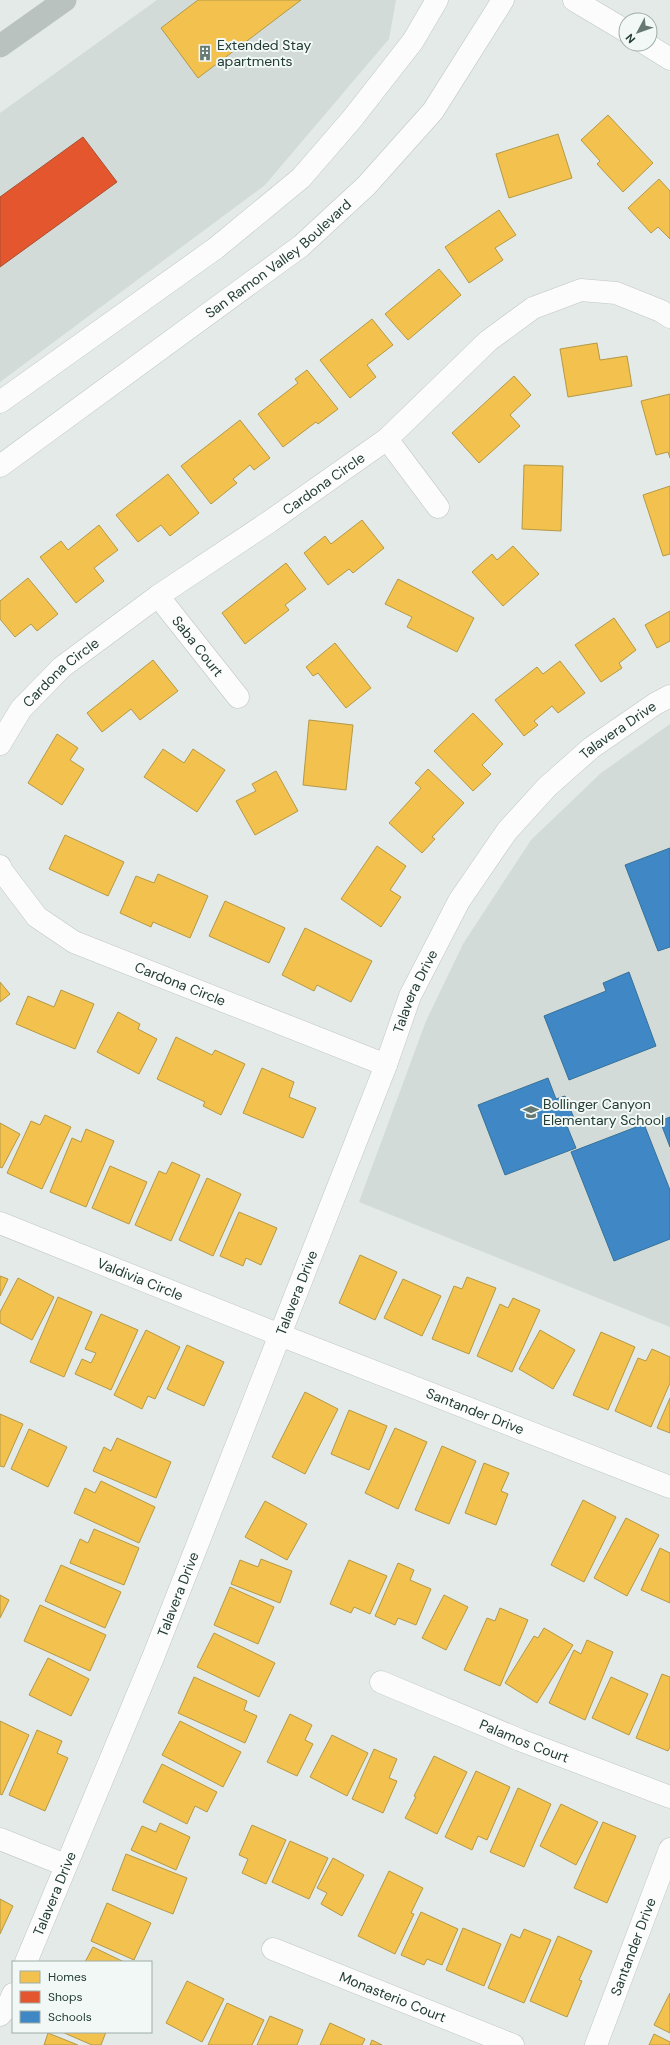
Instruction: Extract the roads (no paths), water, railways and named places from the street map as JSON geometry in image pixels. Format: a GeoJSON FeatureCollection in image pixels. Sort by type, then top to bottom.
{"type":"FeatureCollection","features":[{"type":"Feature","properties":{"kind":"highway"},"geometry":{"type":"LineString","coordinates":[[0,46],[65,0]]}},
{"type":"Feature","properties":{"kind":"street"},"geometry":{"type":"LineString","coordinates":[[413,41],[419,0]]}},
{"type":"Feature","properties":{"kind":"street"},"geometry":{"type":"LineString","coordinates":[[0,402],[216,248],[300,178],[352,119],[413,41],[437,0]]}},
{"type":"Feature","properties":{"kind":"street","name":"San Ramon Valley Boulevard"},"geometry":{"type":"LineString","coordinates":[[0,466],[301,246],[366,186],[434,111],[503,0]]}},
{"type":"Feature","properties":{"kind":"street"},"geometry":{"type":"LineString","coordinates":[[574,0],[618,26]]}},
{"type":"Feature","properties":{"kind":"street"},"geometry":{"type":"LineString","coordinates":[[658,52],[670,59]]}},
{"type":"Feature","properties":{"kind":"street","name":"Cardona Circle"},"geometry":{"type":"LineString","coordinates":[[0,744],[21,709],[62,667],[158,596],[269,522],[387,439],[488,340],[533,308],[580,290],[616,293],[662,311],[670,316]]}},
{"type":"Feature","properties":{"kind":"street"},"geometry":{"type":"LineString","coordinates":[[387,439],[438,507]]}},
{"type":"Feature","properties":{"kind":"street","name":"Saba Court"},"geometry":{"type":"LineString","coordinates":[[158,596],[238,697]]}},
{"type":"Feature","properties":{"kind":"street","name":"Talavera Drive"},"geometry":{"type":"LineString","coordinates":[[26,1961],[154,1655],[386,1065],[410,996],[459,901],[506,831],[548,787],[591,748],[655,704],[670,696]]}},
{"type":"Feature","properties":{"kind":"street","name":"Cardona Circle"},"geometry":{"type":"LineString","coordinates":[[0,866],[2,871],[37,917],[74,942],[386,1065]]}},
{"type":"Feature","properties":{"kind":"street","name":"Valdivia Circle"},"geometry":{"type":"LineString","coordinates":[[0,1223],[280,1335]]}},
{"type":"Feature","properties":{"kind":"street","name":"Santander Drive"},"geometry":{"type":"LineString","coordinates":[[280,1335],[670,1487]]}},
{"type":"Feature","properties":{"kind":"street","name":"Palamos Court"},"geometry":{"type":"LineString","coordinates":[[381,1682],[520,1740],[670,1796]]}},
{"type":"Feature","properties":{"kind":"street"},"geometry":{"type":"LineString","coordinates":[[0,1839],[66,1865]]}},
{"type":"Feature","properties":{"kind":"street","name":"Santander Drive"},"geometry":{"type":"LineString","coordinates":[[596,2045],[670,1849]]}},
{"type":"Feature","properties":{"kind":"street","name":"Monasterio Court"},"geometry":{"type":"LineString","coordinates":[[273,1949],[513,2045]]}},
{"type":"Feature","properties":{"kind":"street"},"geometry":{"type":"LineString","coordinates":[[0,2015],[8,2006],[12,1996]]}},
{"type":"Feature","properties":{"kind":"place","name":"Extended Stay apartments"},"geometry":{"type":"Point","coordinates":[205,53]}},
{"type":"Feature","properties":{"kind":"place","name":"Bollinger Canyon Elementary School"},"geometry":{"type":"Point","coordinates":[531,1112]}}]}
